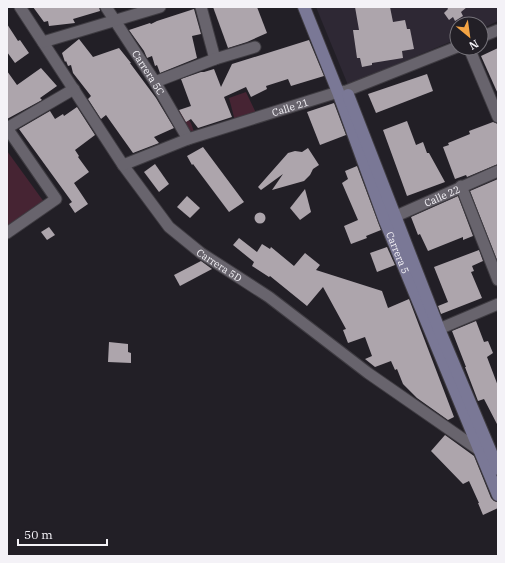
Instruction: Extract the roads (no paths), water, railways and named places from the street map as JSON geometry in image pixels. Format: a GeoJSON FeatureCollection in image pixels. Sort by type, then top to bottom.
{"type":"FeatureCollection","features":[{"type":"Feature","properties":{"kind":"street","name":"Carrera 5D"},"geometry":{"type":"LineString","coordinates":[[20,7],[123,165],[169,227],[201,253],[269,297],[368,373],[484,449]]}},
{"type":"Feature","properties":{"kind":"street","name":"Carrera 5C"},"geometry":{"type":"LineString","coordinates":[[106,7],[116,20],[155,82],[188,139]]}},
{"type":"Feature","properties":{"kind":"street"},"geometry":{"type":"LineString","coordinates":[[43,42],[160,7]]}},
{"type":"Feature","properties":{"kind":"street"},"geometry":{"type":"LineString","coordinates":[[201,7],[215,59]]}},
{"type":"Feature","properties":{"kind":"street","name":"Carrera 5"},"geometry":{"type":"LineString","coordinates":[[304,7],[342,91]]}},
{"type":"Feature","properties":{"kind":"street","name":"Carrera 5"},"geometry":{"type":"LineString","coordinates":[[311,7],[390,219],[484,449],[498,469]]}},
{"type":"Feature","properties":{"kind":"street"},"geometry":{"type":"LineString","coordinates":[[155,82],[215,59],[255,47]]}},
{"type":"Feature","properties":{"kind":"street","name":"Calle 21"},"geometry":{"type":"LineString","coordinates":[[123,165],[188,139],[342,91],[449,50]]}},
{"type":"Feature","properties":{"kind":"street"},"geometry":{"type":"LineString","coordinates":[[472,56],[498,117]]}},
{"type":"Feature","properties":{"kind":"street"},"geometry":{"type":"LineString","coordinates":[[7,233],[56,199],[7,128],[74,89]]}},
{"type":"Feature","properties":{"kind":"street","name":"Calle 22"},"geometry":{"type":"LineString","coordinates":[[390,219],[461,186],[498,171]]}},
{"type":"Feature","properties":{"kind":"street"},"geometry":{"type":"LineString","coordinates":[[461,186],[498,280]]}},
{"type":"Feature","properties":{"kind":"street","name":"Carrera 5"},"geometry":{"type":"LineString","coordinates":[[390,219],[439,329],[484,449],[498,495]]}},
{"type":"Feature","properties":{"kind":"street"},"geometry":{"type":"LineString","coordinates":[[439,329],[498,304]]}}]}
